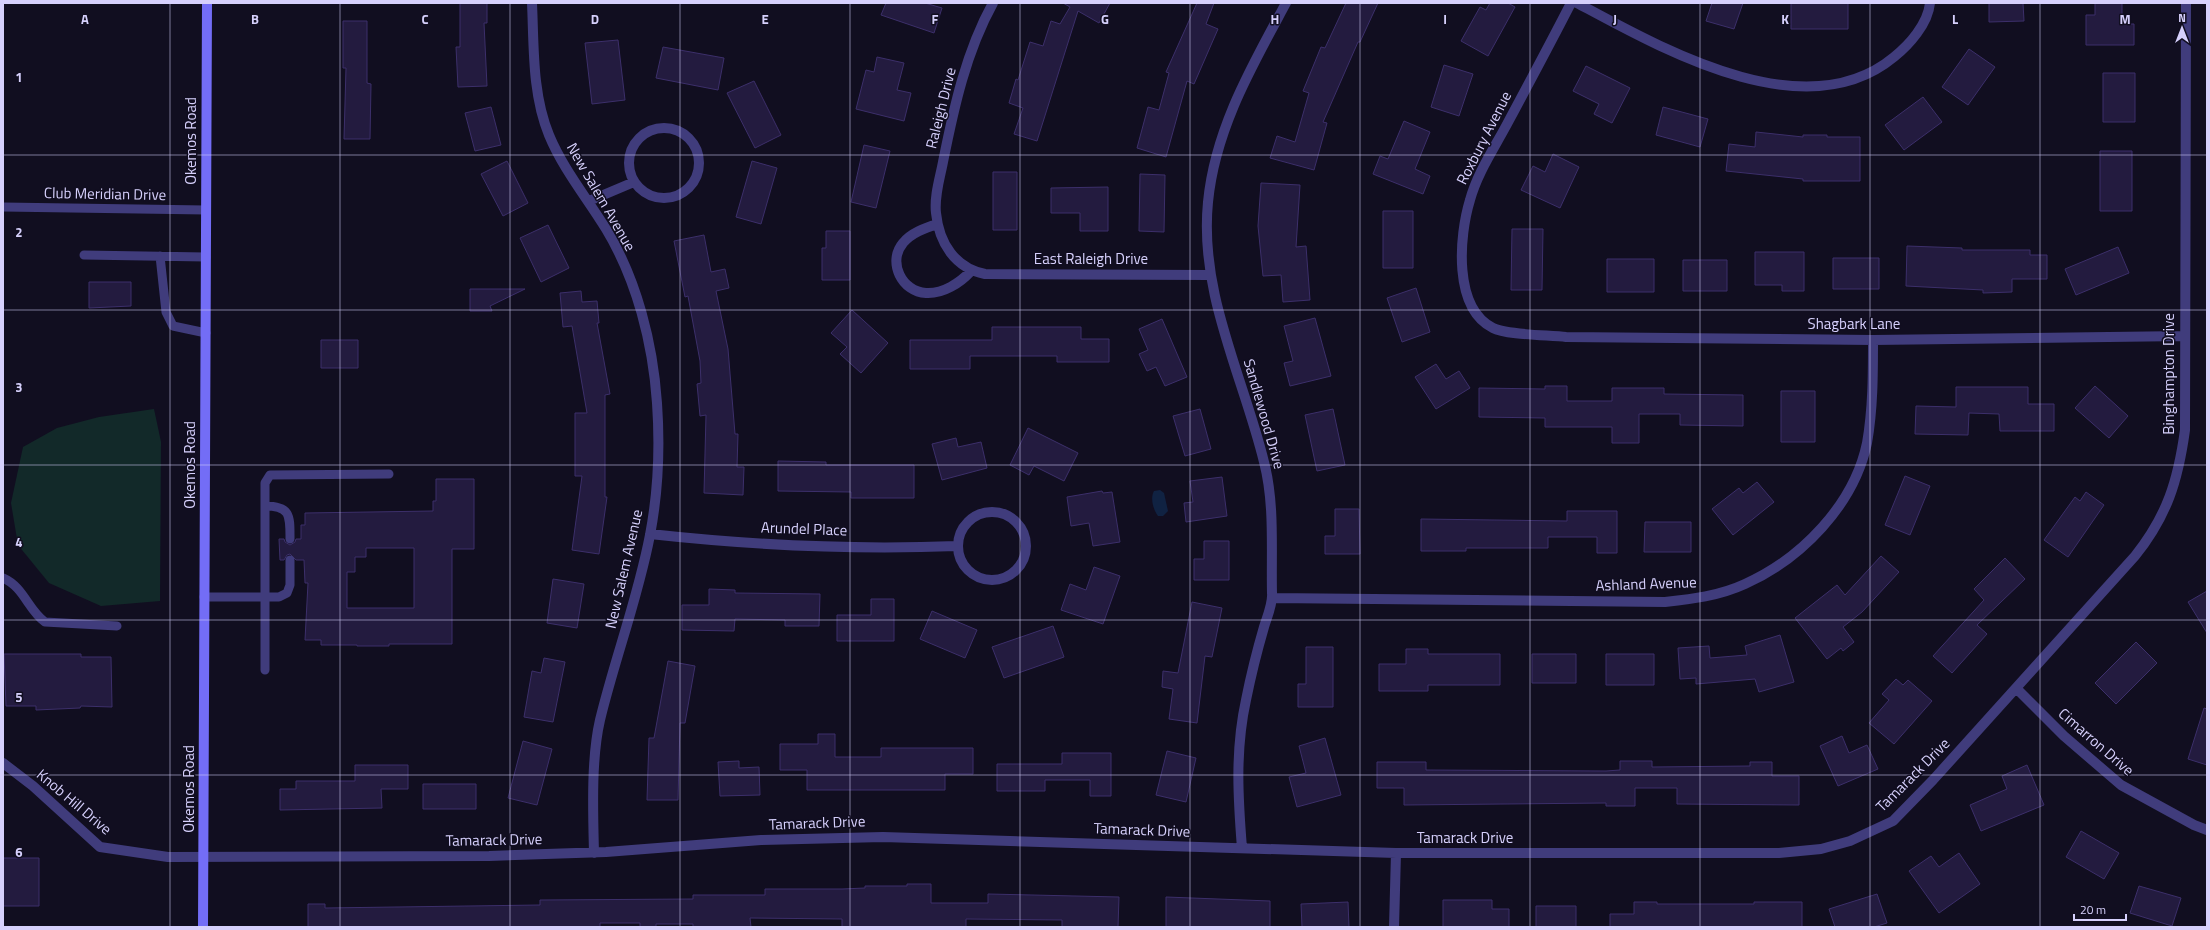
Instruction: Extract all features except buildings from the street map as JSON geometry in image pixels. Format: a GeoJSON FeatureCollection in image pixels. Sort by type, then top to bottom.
{"type":"FeatureCollection","features":[{"type":"Feature","properties":{"kind":"main road","name":"Okemos Road"},"geometry":{"type":"LineString","coordinates":[[203,927],[207,3]]}},
{"type":"Feature","properties":{"kind":"street","name":"New Salem Avenue"},"geometry":{"type":"LineString","coordinates":[[532,3],[537,81],[544,119],[558,153],[573,179],[589,201],[608,232],[624,265],[649,341],[657,403],[656,484],[650,534],[640,579],[600,722],[593,785],[594,852]]}},
{"type":"Feature","properties":{"kind":"street","name":"Raleigh Drive"},"geometry":{"type":"LineString","coordinates":[[947,250],[937,224],[936,201],[952,117],[970,52],[993,3]]}},
{"type":"Feature","properties":{"kind":"street","name":"Sandlewood Drive"},"geometry":{"type":"LineString","coordinates":[[1242,848],[1238,752],[1245,702],[1272,598],[1269,488],[1264,462],[1227,340],[1210,275],[1207,235],[1208,201],[1223,131],[1235,101],[1286,3]]}},
{"type":"Feature","properties":{"kind":"street","name":"Roxbury Avenue"},"geometry":{"type":"LineString","coordinates":[[1523,334],[1494,328],[1475,313],[1466,294],[1462,274],[1463,233],[1470,200],[1484,166],[1572,3]]}},
{"type":"Feature","properties":{"kind":"street"},"geometry":{"type":"LineString","coordinates":[[1578,3],[1643,38],[1717,71],[1759,81],[1813,86],[1839,85],[1863,76],[1886,64],[1910,42],[1922,23],[1930,3]]}},
{"type":"Feature","properties":{"kind":"street","name":"Binghampton Drive"},"geometry":{"type":"LineString","coordinates":[[2016,688],[2135,556],[2160,522],[2171,495],[2181,459],[2185,430],[2186,3]]}},
{"type":"Feature","properties":{"kind":"street"},"geometry":{"type":"LineString","coordinates":[[658,129],[672,129],[681,132],[694,145],[700,162],[699,172],[695,180],[683,193],[670,198],[656,198],[647,194],[634,182],[629,164],[630,155],[633,146],[645,133],[658,129]]}},
{"type":"Feature","properties":{"kind":"street"},"geometry":{"type":"LineString","coordinates":[[589,201],[634,182]]}},
{"type":"Feature","properties":{"kind":"street"},"geometry":{"type":"LineString","coordinates":[[937,224],[922,229],[902,244],[896,262],[899,275],[908,287],[917,292],[926,293],[946,289],[961,281],[971,271]]}},
{"type":"Feature","properties":{"kind":"street","name":"East Raleigh Drive"},"geometry":{"type":"LineString","coordinates":[[947,250],[957,262],[971,271],[985,274],[1210,275]]}},
{"type":"Feature","properties":{"kind":"street","name":"Shagbark Lane"},"geometry":{"type":"LineString","coordinates":[[1523,334],[1566,337],[1873,340],[2185,336]]}},
{"type":"Feature","properties":{"kind":"street","name":"Ashland Avenue"},"geometry":{"type":"LineString","coordinates":[[1272,598],[1665,602],[1706,597],[1744,585],[1783,564],[1815,536],[1836,509],[1857,475],[1867,443],[1873,386],[1873,340]]}},
{"type":"Feature","properties":{"kind":"street"},"geometry":{"type":"LineString","coordinates":[[993,512],[1002,514],[1017,523],[1022,530],[1026,547],[1025,556],[1015,571],[1000,580],[991,581],[974,576],[967,570],[962,563],[957,546],[960,533],[968,522],[984,513],[993,512]]}},
{"type":"Feature","properties":{"kind":"street","name":"Arundel Place"},"geometry":{"type":"LineString","coordinates":[[650,534],[750,542],[908,548],[957,546]]}},
{"type":"Feature","properties":{"kind":"street","name":"Cimarron Drive"},"geometry":{"type":"LineString","coordinates":[[2016,688],[2064,736],[2121,785],[2194,825],[2207,830]]}},
{"type":"Feature","properties":{"kind":"street","name":"Tamarack Drive"},"geometry":{"type":"LineString","coordinates":[[203,857],[481,856],[594,852],[761,840],[883,836],[1396,853],[1779,853],[1828,847],[1850,841],[1893,821],[1933,780],[2016,688]]}},
{"type":"Feature","properties":{"kind":"street","name":"Knob Hill Drive"},"geometry":{"type":"LineString","coordinates":[[3,763],[33,786],[100,847],[168,857],[203,857]]}},
{"type":"Feature","properties":{"kind":"street"},"geometry":{"type":"LineString","coordinates":[[1394,927],[1396,853]]}},
{"type":"Feature","properties":{"kind":"lane","name":"Club Meridian Drive"},"geometry":{"type":"LineString","coordinates":[[3,207],[206,210]]}},
{"type":"Feature","properties":{"kind":"lane"},"geometry":{"type":"LineString","coordinates":[[84,255],[206,257]]}},
{"type":"Feature","properties":{"kind":"lane"},"geometry":{"type":"LineString","coordinates":[[160,256],[166,312],[173,326],[206,334]]}},
{"type":"Feature","properties":{"kind":"lane"},"geometry":{"type":"LineString","coordinates":[[265,670],[266,480],[273,474],[390,474]]}},
{"type":"Feature","properties":{"kind":"lane"},"geometry":{"type":"LineString","coordinates":[[265,506],[277,506],[288,514],[290,521],[290,538]]}},
{"type":"Feature","properties":{"kind":"lane"},"geometry":{"type":"LineString","coordinates":[[204,597],[279,597],[287,593],[290,585],[290,560]]}},
{"type":"Feature","properties":{"kind":"lane"},"geometry":{"type":"LineString","coordinates":[[3,578],[17,587],[38,617],[45,622],[117,626]]}},
{"type":"Feature","properties":{"kind":"green space"},"geometry":{"type":"Polygon","coordinates":[[[154,409],[161,442],[160,601],[101,606],[49,583],[18,545],[11,503],[23,447],[57,428],[99,417],[154,409]]]}},
{"type":"Feature","properties":{"kind":"water"},"geometry":{"type":"Polygon","coordinates":[[[1160,490],[1164,493],[1168,511],[1163,516],[1158,516],[1153,507],[1152,500],[1154,491],[1160,490]]]}}]}
